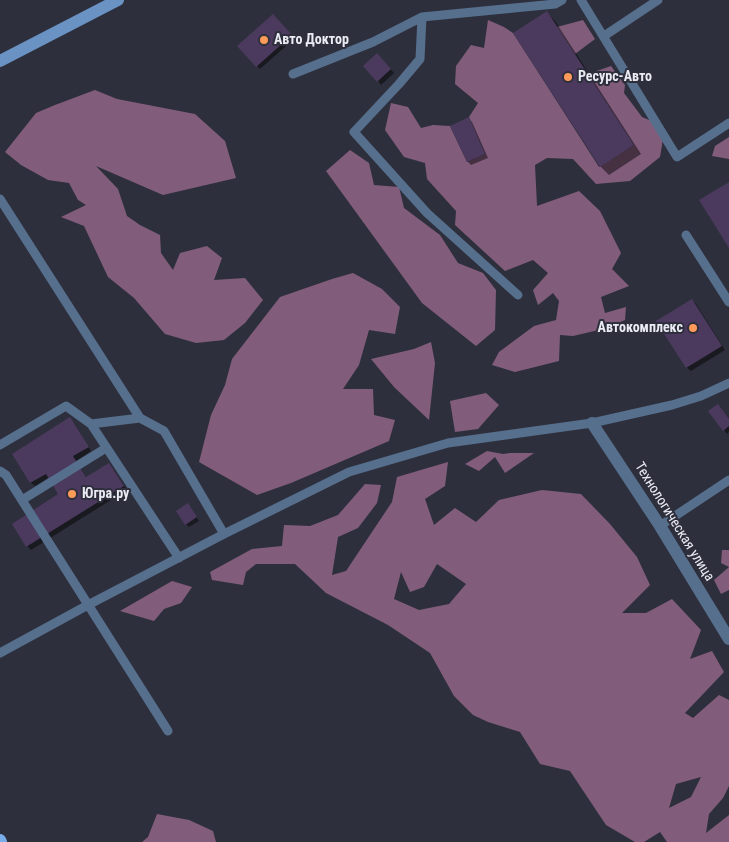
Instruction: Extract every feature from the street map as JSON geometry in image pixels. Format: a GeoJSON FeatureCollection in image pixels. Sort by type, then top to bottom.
{"type":"FeatureCollection","features":[{"type":"Feature","properties":{"kind":"main road"},"geometry":{"type":"LineString","coordinates":[[0,61],[118,0]]}},
{"type":"Feature","properties":{"kind":"street","name":"Технологическая улица"},"geometry":{"type":"LineString","coordinates":[[592,423],[660,526],[729,639]]}},
{"type":"Feature","properties":{"kind":"lane"},"geometry":{"type":"LineString","coordinates":[[293,74],[373,42],[422,17],[547,5],[555,4],[562,0]]}},
{"type":"Feature","properties":{"kind":"lane"},"geometry":{"type":"LineString","coordinates":[[581,0],[677,157],[729,123]]}},
{"type":"Feature","properties":{"kind":"lane"},"geometry":{"type":"LineString","coordinates":[[604,36],[658,0]]}},
{"type":"Feature","properties":{"kind":"lane"},"geometry":{"type":"LineString","coordinates":[[422,17],[420,58],[399,84],[354,132],[427,214],[518,295]]}},
{"type":"Feature","properties":{"kind":"lane"},"geometry":{"type":"LineString","coordinates":[[0,199],[140,418],[164,431],[224,534]]}},
{"type":"Feature","properties":{"kind":"lane"},"geometry":{"type":"LineString","coordinates":[[686,235],[729,302]]}},
{"type":"Feature","properties":{"kind":"lane"},"geometry":{"type":"LineString","coordinates":[[0,653],[224,534],[349,472],[448,443],[592,423],[672,405],[701,396],[729,382]]}},
{"type":"Feature","properties":{"kind":"lane"},"geometry":{"type":"LineString","coordinates":[[0,446],[66,406],[91,424],[179,558]]}},
{"type":"Feature","properties":{"kind":"lane"},"geometry":{"type":"LineString","coordinates":[[91,424],[140,418]]}},
{"type":"Feature","properties":{"kind":"lane"},"geometry":{"type":"LineString","coordinates":[[22,500],[106,448]]}},
{"type":"Feature","properties":{"kind":"lane"},"geometry":{"type":"LineString","coordinates":[[0,471],[6,475],[168,731]]}},
{"type":"Feature","properties":{"kind":"lane"},"geometry":{"type":"LineString","coordinates":[[660,526],[729,480]]}},
{"type":"Feature","properties":{"kind":"shaded area"},"geometry":{"type":"Polygon","coordinates":[[[488,20],[513,33],[599,167],[634,145],[588,74],[611,66],[625,85],[624,93],[642,117],[654,122],[663,139],[660,157],[630,181],[596,184],[573,159],[547,158],[535,165],[537,206],[579,191],[600,211],[621,253],[612,269],[629,286],[601,297],[605,313],[626,307],[625,320],[603,329],[573,336],[560,335],[559,361],[515,372],[492,365],[499,352],[534,326],[556,320],[559,301],[553,293],[538,305],[533,290],[548,273],[533,260],[505,271],[455,225],[456,211],[427,179],[425,163],[404,157],[385,130],[391,103],[408,107],[421,128],[433,125],[450,126],[467,162],[485,154],[469,117],[478,103],[455,84],[456,66],[471,45],[484,48],[488,20]]]}},
{"type":"Feature","properties":{"kind":"shaded area"},"geometry":{"type":"Polygon","coordinates":[[[583,20],[595,39],[575,54],[557,27],[583,20]]]}},
{"type":"Feature","properties":{"kind":"shaded area"},"geometry":{"type":"Polygon","coordinates":[[[95,90],[117,99],[195,114],[225,141],[236,178],[163,195],[96,166],[118,189],[127,216],[160,235],[161,253],[173,270],[180,253],[207,246],[222,258],[214,280],[245,278],[263,300],[245,323],[224,340],[196,343],[165,334],[134,298],[108,277],[84,226],[61,217],[86,205],[78,200],[69,183],[48,180],[21,165],[5,152],[36,113],[95,90]]]}},
{"type":"Feature","properties":{"kind":"shaded area"},"geometry":{"type":"Polygon","coordinates":[[[729,137],[729,159],[712,156],[715,146],[729,137]]]}},
{"type":"Feature","properties":{"kind":"shaded area"},"geometry":{"type":"Polygon","coordinates":[[[350,150],[369,163],[374,185],[399,187],[404,208],[440,235],[458,263],[483,273],[496,290],[495,330],[476,346],[422,303],[326,171],[350,150]]]}},
{"type":"Feature","properties":{"kind":"shaded area"},"geometry":{"type":"Polygon","coordinates":[[[353,273],[382,289],[400,307],[395,334],[369,330],[359,365],[343,389],[373,389],[374,415],[395,420],[389,441],[291,483],[257,495],[199,462],[211,415],[225,385],[232,359],[280,297],[353,273]]]}},
{"type":"Feature","properties":{"kind":"shaded area"},"geometry":{"type":"Polygon","coordinates":[[[431,342],[435,363],[429,420],[394,387],[371,359],[414,349],[431,342]]]}},
{"type":"Feature","properties":{"kind":"shaded area"},"geometry":{"type":"Polygon","coordinates":[[[486,393],[499,405],[478,429],[455,432],[450,401],[486,393]]]}},
{"type":"Feature","properties":{"kind":"shaded area"},"geometry":{"type":"Polygon","coordinates":[[[487,451],[503,454],[534,453],[505,473],[495,457],[479,471],[465,464],[487,451]]]}},
{"type":"Feature","properties":{"kind":"shaded area"},"geometry":{"type":"Polygon","coordinates":[[[448,462],[445,486],[425,499],[434,525],[455,508],[476,522],[499,500],[542,490],[581,494],[610,524],[637,557],[650,585],[622,613],[646,613],[672,599],[701,630],[690,659],[712,651],[724,672],[685,713],[693,718],[719,695],[729,700],[729,786],[723,798],[709,814],[706,833],[729,815],[729,842],[667,842],[660,832],[644,842],[635,842],[606,825],[570,771],[540,764],[520,732],[473,715],[454,696],[430,653],[388,625],[326,593],[295,564],[256,564],[246,572],[243,585],[212,580],[210,572],[252,549],[282,546],[284,525],[310,526],[338,515],[365,484],[381,485],[377,503],[358,528],[338,537],[332,575],[346,571],[392,502],[397,477],[448,462]],[[437,564],[424,587],[410,592],[401,572],[394,599],[419,610],[449,604],[466,584],[437,564]],[[701,777],[676,784],[669,808],[691,797],[701,777]]]}},
{"type":"Feature","properties":{"kind":"shaded area"},"geometry":{"type":"Polygon","coordinates":[[[722,550],[729,550],[729,567],[721,563],[722,550]]]}},
{"type":"Feature","properties":{"kind":"shaded area"},"geometry":{"type":"Polygon","coordinates":[[[729,567],[729,590],[721,594],[714,580],[729,567]]]}},
{"type":"Feature","properties":{"kind":"shaded area"},"geometry":{"type":"Polygon","coordinates":[[[172,581],[192,587],[181,603],[164,609],[154,621],[120,611],[172,581]]]}},
{"type":"Feature","properties":{"kind":"shaded area"},"geometry":{"type":"Polygon","coordinates":[[[157,814],[189,820],[213,831],[216,842],[142,842],[148,837],[157,814]]]}},
{"type":"Feature","properties":{"kind":"building"},"geometry":{"type":"Polygon","coordinates":[[[547,11],[634,145],[600,167],[513,33],[547,11]]]}},
{"type":"Feature","properties":{"kind":"building","name":"Авто Доктор"},"geometry":{"type":"Polygon","coordinates":[[[273,14],[292,35],[256,67],[237,46],[273,14]]]}},
{"type":"Feature","properties":{"kind":"building"},"geometry":{"type":"Polygon","coordinates":[[[377,53],[391,69],[377,82],[363,66],[377,53]]]}},
{"type":"Feature","properties":{"kind":"building"},"geometry":{"type":"Polygon","coordinates":[[[469,117],[485,154],[467,162],[450,126],[469,117]]]}},
{"type":"Feature","properties":{"kind":"building"},"geometry":{"type":"Polygon","coordinates":[[[729,182],[729,248],[699,200],[729,182]]]}},
{"type":"Feature","properties":{"kind":"building"},"geometry":{"type":"Polygon","coordinates":[[[692,299],[722,346],[686,368],[656,321],[692,299]]]}},
{"type":"Feature","properties":{"kind":"building"},"geometry":{"type":"Polygon","coordinates":[[[718,404],[729,419],[729,426],[723,431],[708,411],[718,404]]]}},
{"type":"Feature","properties":{"kind":"building"},"geometry":{"type":"Polygon","coordinates":[[[70,417],[89,447],[73,456],[86,477],[109,463],[124,486],[26,547],[12,524],[58,494],[46,474],[30,483],[12,454],[70,417]]]}},
{"type":"Feature","properties":{"kind":"building"},"geometry":{"type":"Polygon","coordinates":[[[188,503],[197,517],[185,525],[176,511],[188,503]]]}},
{"type":"Feature","properties":{"kind":"place","name":"Авто Доктор"},"geometry":{"type":"Point","coordinates":[264,40]}},
{"type":"Feature","properties":{"kind":"place","name":"Ресурс-Авто"},"geometry":{"type":"Point","coordinates":[568,77]}},
{"type":"Feature","properties":{"kind":"place","name":"Автокомплекс"},"geometry":{"type":"Point","coordinates":[693,328]}},
{"type":"Feature","properties":{"kind":"place","name":"Югра.ру"},"geometry":{"type":"Point","coordinates":[72,494]}}]}
